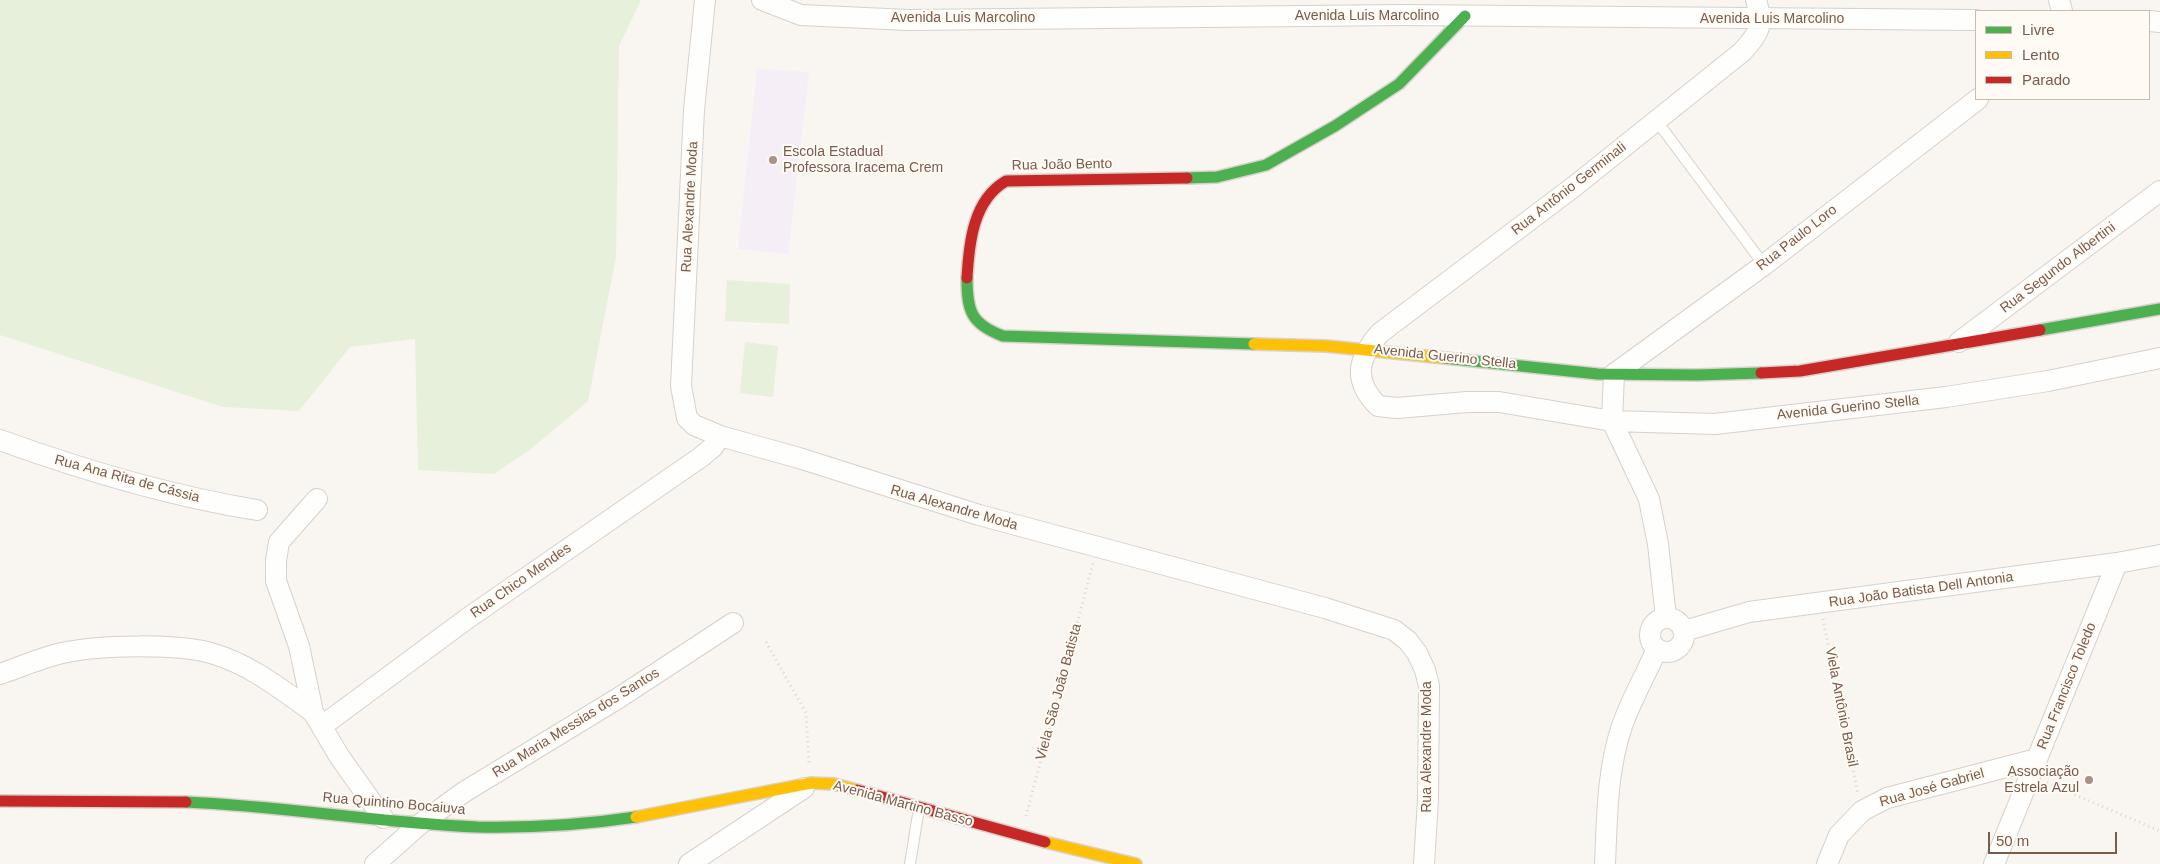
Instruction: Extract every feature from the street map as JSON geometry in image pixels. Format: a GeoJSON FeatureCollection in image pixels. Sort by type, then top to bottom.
{"type":"FeatureCollection","features":[{"type":"Feature","properties":{"kind":"street","name":"Rua Alexandre Moda"},"geometry":{"type":"LineString","coordinates":[[705,0],[694,110],[681,386],[687,418],[694,425],[720,436],[799,458],[979,515],[1325,608],[1394,630],[1408,641],[1417,653],[1426,670],[1429,686],[1428,800],[1424,864]]}},
{"type":"Feature","properties":{"kind":"street","name":"Avenida Luis Marcolino"},"geometry":{"type":"LineString","coordinates":[[762,0],[801,15],[908,20],[1333,8],[1465,16],[1759,9],[1975,20]]}},
{"type":"Feature","properties":{"kind":"street","name":"Rua Antônio Germinali"},"geometry":{"type":"LineString","coordinates":[[1365,349],[1380,333],[1576,185],[1742,52],[1754,38],[1759,9]]}},
{"type":"Feature","properties":{"kind":"street","name":"Rua João Bento"},"geometry":{"type":"LineString","coordinates":[[1365,349],[1326,346],[1003,336],[976,323],[968,308],[968,282],[973,230],[986,198],[993,188],[1006,181],[1217,177],[1266,165],[1335,126],[1399,84],[1465,16]]}},
{"type":"Feature","properties":{"kind":"street","name":"Rua Paulo Loro"},"geometry":{"type":"LineString","coordinates":[[1614,374],[1764,265],[1977,100]]}},
{"type":"Feature","properties":{"kind":"street","name":"Rua Segundo Albertini"},"geometry":{"type":"LineString","coordinates":[[1956,345],[2160,191]]}},
{"type":"Feature","properties":{"kind":"street","name":"Avenida Guerino Stella"},"geometry":{"type":"LineString","coordinates":[[2160,309],[1800,371],[1697,375],[1614,374],[1365,349],[1362,377],[1370,397],[1378,406],[1397,408],[1467,402],[1499,402],[1612,421],[1715,424],[1936,398],[2048,381],[2160,358]]}},
{"type":"Feature","properties":{"kind":"street"},"geometry":{"type":"LineString","coordinates":[[1614,374],[1612,421],[1649,499],[1658,544],[1666,618]]}},
{"type":"Feature","properties":{"kind":"street","name":"Rua Chico Mendes"},"geometry":{"type":"LineString","coordinates":[[317,719],[468,618],[701,457],[713,447],[720,436]]}},
{"type":"Feature","properties":{"kind":"street","name":"Rua Ana Rita de Cássia"},"geometry":{"type":"LineString","coordinates":[[0,440],[76,466],[215,503],[257,510]]}},
{"type":"Feature","properties":{"kind":"street"},"geometry":{"type":"LineString","coordinates":[[317,499],[279,542],[276,561],[276,581],[299,646],[317,719],[339,756],[383,818]]}},
{"type":"Feature","properties":{"kind":"street","name":"Rua João Batista Dell Antonia"},"geometry":{"type":"LineString","coordinates":[[1684,632],[1750,612],[2117,563],[2160,554]]}},
{"type":"Feature","properties":{"kind":"street","name":"Rua Francisco Toledo"},"geometry":{"type":"LineString","coordinates":[[1994,864],[2117,563]]}},
{"type":"Feature","properties":{"kind":"street"},"geometry":{"type":"LineString","coordinates":[[1666,618],[1677,621],[1684,632],[1683,642],[1676,649],[1667,652],[1657,649],[1651,639],[1652,628],[1660,620],[1666,618]]}},
{"type":"Feature","properties":{"kind":"street","name":"Rua Maria Messias dos Santos"},"geometry":{"type":"LineString","coordinates":[[375,864],[420,824],[464,792],[617,699],[733,623]]}},
{"type":"Feature","properties":{"kind":"street"},"geometry":{"type":"LineString","coordinates":[[0,674],[61,654],[79,651],[113,647],[192,649],[215,654],[260,675],[317,719]]}},
{"type":"Feature","properties":{"kind":"street"},"geometry":{"type":"LineString","coordinates":[[1606,864],[1607,813],[1612,764],[1622,726],[1657,649]]}},
{"type":"Feature","properties":{"kind":"street","name":"Rua José Gabriel"},"geometry":{"type":"LineString","coordinates":[[1827,864],[1839,835],[1862,810],[1887,798],[2034,768]]}},
{"type":"Feature","properties":{"kind":"street"},"geometry":{"type":"LineString","coordinates":[[688,864],[811,784]]}},
{"type":"Feature","properties":{"kind":"street","name":"Avenida Martino Basso"},"geometry":{"type":"LineString","coordinates":[[811,784],[834,784],[1021,836],[1136,864]]}},
{"type":"Feature","properties":{"kind":"street","name":"Rua Quintino Bocaiuva"},"geometry":{"type":"LineString","coordinates":[[0,801],[113,799],[246,805],[383,818],[420,824],[552,826],[657,814],[811,784]]}},
{"type":"Feature","properties":{"kind":"lane"},"geometry":{"type":"LineString","coordinates":[[1656,120],[1764,265]]}},
{"type":"Feature","properties":{"kind":"lane"},"geometry":{"type":"LineString","coordinates":[[910,864],[919,807]]}},
{"type":"Feature","properties":{"kind":"path","name":"Viela São João Batista"},"geometry":{"type":"LineString","coordinates":[[1021,836],[1097,548]]}},
{"type":"Feature","properties":{"kind":"path","name":"Viela Antônio Brasil"},"geometry":{"type":"LineString","coordinates":[[1820,603],[1862,810]]}},
{"type":"Feature","properties":{"kind":"path"},"geometry":{"type":"LineString","coordinates":[[766,642],[806,713],[811,784]]}},
{"type":"Feature","properties":{"kind":"path"},"geometry":{"type":"LineString","coordinates":[[2034,768],[2160,831]]}},
{"type":"Feature","properties":{"kind":"shaded area","name":"Escola Estadual Professora Iracema Crem"},"geometry":{"type":"Polygon","coordinates":[[[757,69],[809,72],[788,254],[738,249],[757,69]]]}},
{"type":"Feature","properties":{"kind":"green space"},"geometry":{"type":"Polygon","coordinates":[[[0,0],[641,0],[619,46],[616,257],[588,401],[531,449],[494,474],[418,470],[415,339],[350,347],[299,411],[223,407],[0,335],[0,0]]]}},
{"type":"Feature","properties":{"kind":"green space"},"geometry":{"type":"Polygon","coordinates":[[[727,280],[790,284],[789,324],[725,321],[727,280]]]}},
{"type":"Feature","properties":{"kind":"green space"},"geometry":{"type":"Polygon","coordinates":[[[745,342],[778,346],[773,397],[740,393],[745,342]]]}},
{"type":"Feature","properties":{"kind":"traffic: fast"},"geometry":{"type":"LineString","coordinates":[[1187,178],[1217,177],[1266,165],[1335,126],[1399,84],[1465,16]]}},
{"type":"Feature","properties":{"kind":"traffic: fast"},"geometry":{"type":"LineString","coordinates":[[967,278],[968,299],[973,315],[984,327],[1003,336],[1254,344]]}},
{"type":"Feature","properties":{"kind":"traffic: fast"},"geometry":{"type":"LineString","coordinates":[[2040,330],[2160,309]]}},
{"type":"Feature","properties":{"kind":"traffic: fast"},"geometry":{"type":"LineString","coordinates":[[1444,358],[1598,374],[1697,375],[1761,373]]}},
{"type":"Feature","properties":{"kind":"traffic: fast"},"geometry":{"type":"LineString","coordinates":[[186,802],[477,827],[556,825],[636,817]]}},
{"type":"Feature","properties":{"kind":"traffic: slow"},"geometry":{"type":"LineString","coordinates":[[1254,344],[1326,346],[1444,358]]}},
{"type":"Feature","properties":{"kind":"traffic: slow"},"geometry":{"type":"LineString","coordinates":[[636,817],[811,783],[834,784],[857,790]]}},
{"type":"Feature","properties":{"kind":"traffic: slow"},"geometry":{"type":"LineString","coordinates":[[1045,842],[1136,864]]}},
{"type":"Feature","properties":{"kind":"traffic: jam"},"geometry":{"type":"LineString","coordinates":[[967,278],[969,251],[975,223],[986,199],[1006,181],[1187,178]]}},
{"type":"Feature","properties":{"kind":"traffic: jam"},"geometry":{"type":"LineString","coordinates":[[1761,373],[1800,371],[2040,330]]}},
{"type":"Feature","properties":{"kind":"traffic: jam"},"geometry":{"type":"LineString","coordinates":[[857,790],[1045,842]]}},
{"type":"Feature","properties":{"kind":"traffic: jam"},"geometry":{"type":"LineString","coordinates":[[0,801],[186,802]]}},
{"type":"Feature","properties":{"kind":"place","name":"Escola Estadual Professora Iracema Crem"},"geometry":{"type":"Point","coordinates":[773,160]}},
{"type":"Feature","properties":{"kind":"place","name":"Associação Estrela Azul"},"geometry":{"type":"Point","coordinates":[2089,780]}}]}
